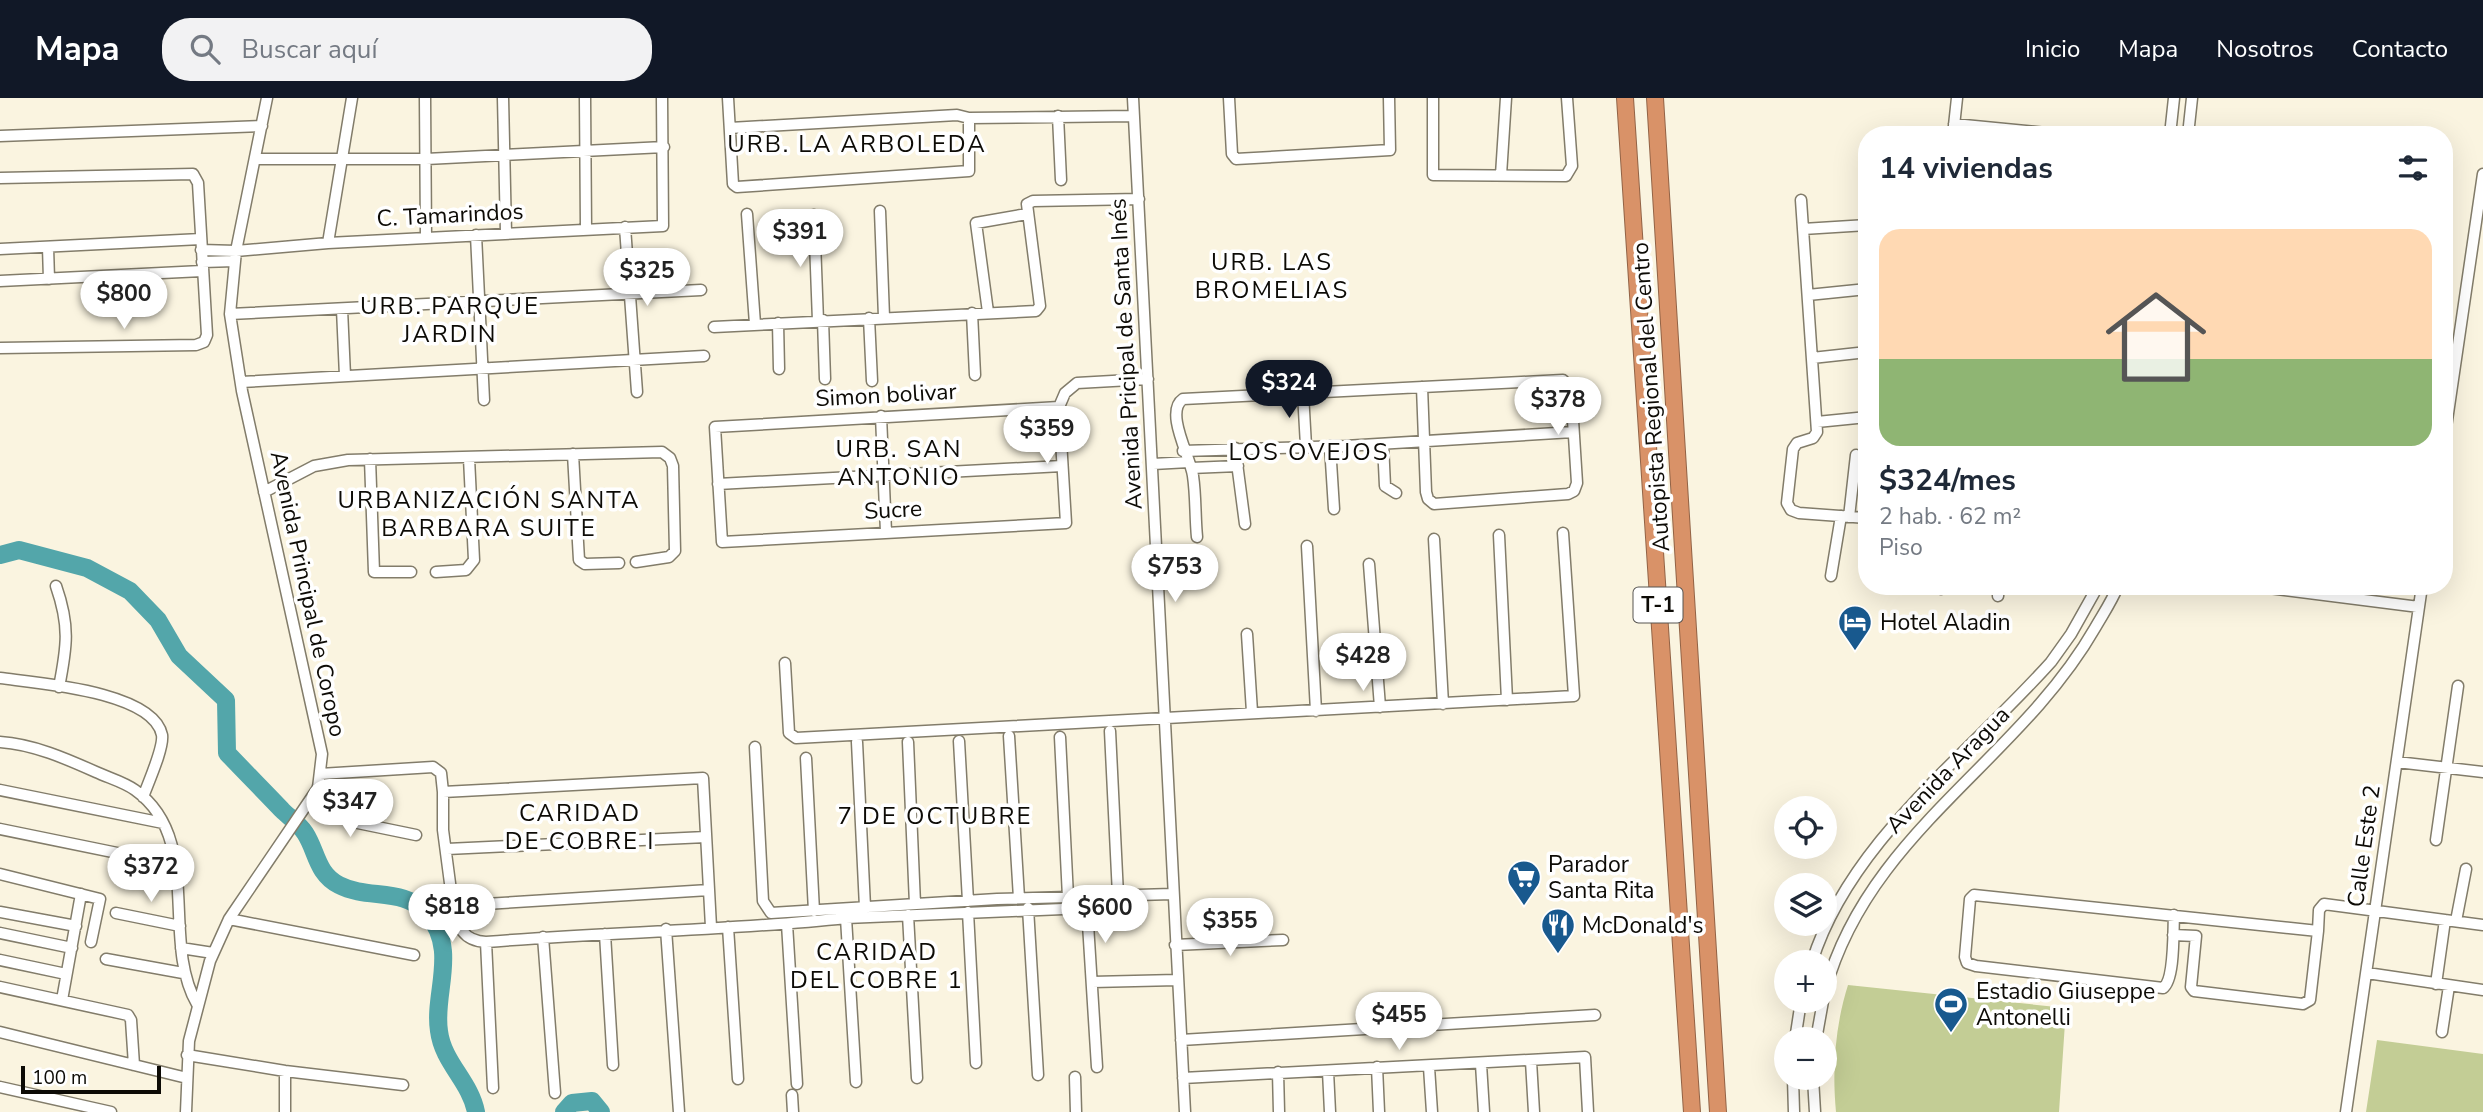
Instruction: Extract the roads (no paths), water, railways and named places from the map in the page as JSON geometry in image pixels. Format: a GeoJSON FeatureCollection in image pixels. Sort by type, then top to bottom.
{"type":"FeatureCollection","features":[{"type":"Feature","properties":{"kind":"highway","name":"Autopista Regional del Centro"},"geometry":{"type":"LineString","coordinates":[[1625,98],[1692,1112]]}},
{"type":"Feature","properties":{"kind":"highway","name":"Autopista Regional del Centro"},"geometry":{"type":"LineString","coordinates":[[1655,98],[1718,1112]]}},
{"type":"Feature","properties":{"kind":"street","name":"Avenida Principal de Coropo"},"geometry":{"type":"LineString","coordinates":[[186,1112],[187,1055],[197,1004],[213,953],[229,919],[318,786],[322,754],[241,382],[230,314],[236,256],[267,98]]}},
{"type":"Feature","properties":{"kind":"street"},"geometry":{"type":"LineString","coordinates":[[328,243],[352,98]]}},
{"type":"Feature","properties":{"kind":"street"},"geometry":{"type":"LineString","coordinates":[[425,98],[426,238]]}},
{"type":"Feature","properties":{"kind":"street"},"geometry":{"type":"LineString","coordinates":[[503,98],[506,233]]}},
{"type":"Feature","properties":{"kind":"street"},"geometry":{"type":"LineString","coordinates":[[585,98],[586,229]]}},
{"type":"Feature","properties":{"kind":"street"},"geometry":{"type":"LineString","coordinates":[[255,159],[426,159],[664,147],[662,98]]}},
{"type":"Feature","properties":{"kind":"street"},"geometry":{"type":"LineString","coordinates":[[728,98],[733,184],[737,187],[969,171],[969,118]]}},
{"type":"Feature","properties":{"kind":"street","name":"Avenida Pricipal de Santa Inés"},"geometry":{"type":"LineString","coordinates":[[1133,98],[1185,1112]]}},
{"type":"Feature","properties":{"kind":"street"},"geometry":{"type":"LineString","coordinates":[[1229,98],[1232,154],[1236,159],[1391,149],[1389,98]]}},
{"type":"Feature","properties":{"kind":"street"},"geometry":{"type":"LineString","coordinates":[[1433,98],[1433,175],[1566,176],[1571,173],[1567,98]]}},
{"type":"Feature","properties":{"kind":"street"},"geometry":{"type":"LineString","coordinates":[[1501,175],[1506,98]]}},
{"type":"Feature","properties":{"kind":"street"},"geometry":{"type":"LineString","coordinates":[[1954,126],[1957,98]]}},
{"type":"Feature","properties":{"kind":"street"},"geometry":{"type":"LineString","coordinates":[[2171,126],[2174,98]]}},
{"type":"Feature","properties":{"kind":"street"},"geometry":{"type":"LineString","coordinates":[[2189,126],[2192,98]]}},
{"type":"Feature","properties":{"kind":"street"},"geometry":{"type":"LineString","coordinates":[[730,128],[957,115],[969,118],[1134,116]]}},
{"type":"Feature","properties":{"kind":"street"},"geometry":{"type":"LineString","coordinates":[[1058,116],[1061,180]]}},
{"type":"Feature","properties":{"kind":"street"},"geometry":{"type":"LineString","coordinates":[[0,136],[262,126]]}},
{"type":"Feature","properties":{"kind":"street","name":"C. Tamarindos"},"geometry":{"type":"LineString","coordinates":[[236,256],[328,243],[663,226],[664,147]]}},
{"type":"Feature","properties":{"kind":"street"},"geometry":{"type":"LineString","coordinates":[[0,178],[193,174],[198,183],[206,335],[204,342],[196,345],[0,348]]}},
{"type":"Feature","properties":{"kind":"street"},"geometry":{"type":"LineString","coordinates":[[2453,379],[2483,174]]}},
{"type":"Feature","properties":{"kind":"street"},"geometry":{"type":"LineString","coordinates":[[714,327],[1038,309],[1027,204],[1033,201],[1139,200]]}},
{"type":"Feature","properties":{"kind":"street"},"geometry":{"type":"LineString","coordinates":[[1801,201],[1817,432],[1813,438],[1797,443],[1793,449],[1787,503],[1799,513],[1858,518]]}},
{"type":"Feature","properties":{"kind":"street"},"geometry":{"type":"LineString","coordinates":[[880,211],[884,317]]}},
{"type":"Feature","properties":{"kind":"street"},"geometry":{"type":"LineString","coordinates":[[988,312],[976,223],[1027,214]]}},
{"type":"Feature","properties":{"kind":"street"},"geometry":{"type":"LineString","coordinates":[[747,215],[755,324]]}},
{"type":"Feature","properties":{"kind":"street"},"geometry":{"type":"LineString","coordinates":[[814,215],[825,379]]}},
{"type":"Feature","properties":{"kind":"street"},"geometry":{"type":"LineString","coordinates":[[1803,229],[1858,226]]}},
{"type":"Feature","properties":{"kind":"street"},"geometry":{"type":"LineString","coordinates":[[625,227],[637,393]]}},
{"type":"Feature","properties":{"kind":"street"},"geometry":{"type":"LineString","coordinates":[[476,235],[484,400]]}},
{"type":"Feature","properties":{"kind":"street"},"geometry":{"type":"LineString","coordinates":[[0,248],[201,244],[236,256]]}},
{"type":"Feature","properties":{"kind":"street"},"geometry":{"type":"LineString","coordinates":[[48,247],[49,279]]}},
{"type":"Feature","properties":{"kind":"street"},"geometry":{"type":"LineString","coordinates":[[0,281],[202,267],[236,256]]}},
{"type":"Feature","properties":{"kind":"street"},"geometry":{"type":"LineString","coordinates":[[230,314],[701,290]]}},
{"type":"Feature","properties":{"kind":"street"},"geometry":{"type":"LineString","coordinates":[[1808,295],[1858,290]]}},
{"type":"Feature","properties":{"kind":"street"},"geometry":{"type":"LineString","coordinates":[[342,309],[345,376]]}},
{"type":"Feature","properties":{"kind":"street"},"geometry":{"type":"LineString","coordinates":[[972,313],[975,375]]}},
{"type":"Feature","properties":{"kind":"street"},"geometry":{"type":"LineString","coordinates":[[869,318],[872,381]]}},
{"type":"Feature","properties":{"kind":"street"},"geometry":{"type":"LineString","coordinates":[[778,323],[779,369]]}},
{"type":"Feature","properties":{"kind":"street"},"geometry":{"type":"LineString","coordinates":[[1812,358],[1858,353]]}},
{"type":"Feature","properties":{"kind":"street"},"geometry":{"type":"LineString","coordinates":[[241,382],[704,356]]}},
{"type":"Feature","properties":{"kind":"street"},"geometry":{"type":"LineString","coordinates":[[718,484],[1062,466],[1059,407],[1065,393],[1077,383],[1148,379]]}},
{"type":"Feature","properties":{"kind":"street"},"geometry":{"type":"LineString","coordinates":[[1197,537],[1188,460],[1176,410],[1181,400],[1303,393],[1422,387],[1563,380],[1571,388],[1577,483],[1574,491],[1568,494],[1434,504],[1426,492],[1422,387]]}},
{"type":"Feature","properties":{"kind":"street"},"geometry":{"type":"LineString","coordinates":[[1303,393],[1306,446]]}},
{"type":"Feature","properties":{"kind":"street","name":"Simon bolivar"},"geometry":{"type":"LineString","coordinates":[[718,484],[715,427],[1059,407]]}},
{"type":"Feature","properties":{"kind":"street"},"geometry":{"type":"LineString","coordinates":[[881,416],[886,532]]}},
{"type":"Feature","properties":{"kind":"street"},"geometry":{"type":"LineString","coordinates":[[1817,422],[1858,418]]}},
{"type":"Feature","properties":{"kind":"street"},"geometry":{"type":"LineString","coordinates":[[1153,464],[1188,460],[1235,448],[1382,444],[1573,432]]}},
{"type":"Feature","properties":{"kind":"street"},"geometry":{"type":"LineString","coordinates":[[1382,444],[1385,486],[1396,493]]}},
{"type":"Feature","properties":{"kind":"street"},"geometry":{"type":"LineString","coordinates":[[1330,446],[1334,509]]}},
{"type":"Feature","properties":{"kind":"street"},"geometry":{"type":"LineString","coordinates":[[1235,448],[1245,524]]}},
{"type":"Feature","properties":{"kind":"street"},"geometry":{"type":"LineString","coordinates":[[264,492],[314,466],[370,459],[662,452],[670,458],[675,551],[669,557],[636,562]]}},
{"type":"Feature","properties":{"kind":"street"},"geometry":{"type":"LineString","coordinates":[[573,454],[579,560],[585,564],[619,564]]}},
{"type":"Feature","properties":{"kind":"street"},"geometry":{"type":"LineString","coordinates":[[1831,576],[1856,455]]}},
{"type":"Feature","properties":{"kind":"street"},"geometry":{"type":"LineString","coordinates":[[436,572],[466,570],[474,560],[469,458]]}},
{"type":"Feature","properties":{"kind":"street"},"geometry":{"type":"LineString","coordinates":[[370,459],[373,572],[411,572]]}},
{"type":"Feature","properties":{"kind":"street"},"geometry":{"type":"LineString","coordinates":[[1188,460],[1238,466]]}},
{"type":"Feature","properties":{"kind":"street","name":"Sucre"},"geometry":{"type":"LineString","coordinates":[[718,484],[722,542],[1066,523],[1062,466]]}},
{"type":"Feature","properties":{"kind":"street"},"geometry":{"type":"LineString","coordinates":[[785,663],[789,733],[796,738],[1574,696],[1563,533]]}},
{"type":"Feature","properties":{"kind":"street"},"geometry":{"type":"LineString","coordinates":[[1499,535],[1507,700]]}},
{"type":"Feature","properties":{"kind":"street"},"geometry":{"type":"LineString","coordinates":[[1434,539],[1443,704]]}},
{"type":"Feature","properties":{"kind":"street"},"geometry":{"type":"LineString","coordinates":[[1307,546],[1316,711]]}},
{"type":"Feature","properties":{"kind":"street"},"geometry":{"type":"LineString","coordinates":[[1369,564],[1380,707]]}},
{"type":"Feature","properties":{"kind":"street"},"geometry":{"type":"LineString","coordinates":[[56,586],[67,632],[59,687]]}},
{"type":"Feature","properties":{"kind":"street","name":"Avenida Aragua"},"geometry":{"type":"LineString","coordinates":[[1816,950],[1849,886],[1882,838],[2051,662],[2093,595]]}},
{"type":"Feature","properties":{"kind":"street","name":"Avenida Aragua"},"geometry":{"type":"LineString","coordinates":[[1837,954],[1857,911],[1881,875],[1916,832],[2032,712],[2075,663],[2113,595]]}},
{"type":"Feature","properties":{"kind":"street"},"geometry":{"type":"LineString","coordinates":[[2324,595],[2419,607]]}},
{"type":"Feature","properties":{"kind":"street","name":"Calle Este 2"},"geometry":{"type":"LineString","coordinates":[[2346,1112],[2421,595]]}},
{"type":"Feature","properties":{"kind":"street"},"geometry":{"type":"LineString","coordinates":[[1247,634],[1252,712]]}},
{"type":"Feature","properties":{"kind":"street"},"geometry":{"type":"LineString","coordinates":[[0,678],[112,697],[149,716],[157,726],[162,742],[143,797]]}},
{"type":"Feature","properties":{"kind":"street"},"geometry":{"type":"LineString","coordinates":[[2436,840],[2458,686]]}},
{"type":"Feature","properties":{"kind":"street"},"geometry":{"type":"LineString","coordinates":[[1110,731],[1118,895]]}},
{"type":"Feature","properties":{"kind":"street"},"geometry":{"type":"LineString","coordinates":[[1009,736],[1018,898]]}},
{"type":"Feature","properties":{"kind":"street"},"geometry":{"type":"LineString","coordinates":[[1060,737],[1069,897]]}},
{"type":"Feature","properties":{"kind":"street"},"geometry":{"type":"LineString","coordinates":[[959,741],[976,1063]]}},
{"type":"Feature","properties":{"kind":"street"},"geometry":{"type":"LineString","coordinates":[[0,742],[70,761],[134,789],[163,823],[176,865],[183,973],[197,1004]]}},
{"type":"Feature","properties":{"kind":"street"},"geometry":{"type":"LineString","coordinates":[[857,742],[864,907]]}},
{"type":"Feature","properties":{"kind":"street"},"geometry":{"type":"LineString","coordinates":[[908,742],[915,904]]}},
{"type":"Feature","properties":{"kind":"street"},"geometry":{"type":"LineString","coordinates":[[755,747],[763,904],[775,913],[915,904],[1087,908],[1097,1067]]}},
{"type":"Feature","properties":{"kind":"street"},"geometry":{"type":"LineString","coordinates":[[806,758],[814,911]]}},
{"type":"Feature","properties":{"kind":"street"},"geometry":{"type":"LineString","coordinates":[[2397,762],[2483,772]]}},
{"type":"Feature","properties":{"kind":"street"},"geometry":{"type":"LineString","coordinates":[[320,774],[433,767],[441,774],[443,830],[453,905],[466,936],[472,940],[486,942],[908,915],[1018,898],[1172,894]]}},
{"type":"Feature","properties":{"kind":"street"},"geometry":{"type":"LineString","coordinates":[[443,792],[703,778],[711,927]]}},
{"type":"Feature","properties":{"kind":"street"},"geometry":{"type":"LineString","coordinates":[[318,786],[348,821],[416,835]]}},
{"type":"Feature","properties":{"kind":"street"},"geometry":{"type":"LineString","coordinates":[[0,790],[163,823]]}},
{"type":"Feature","properties":{"kind":"street"},"geometry":{"type":"LineString","coordinates":[[0,829],[176,865]]}},
{"type":"Feature","properties":{"kind":"street"},"geometry":{"type":"LineString","coordinates":[[447,849],[706,837]]}},
{"type":"Feature","properties":{"kind":"street"},"geometry":{"type":"LineString","coordinates":[[2436,984],[2466,869]]}},
{"type":"Feature","properties":{"kind":"street"},"geometry":{"type":"LineString","coordinates":[[0,874],[98,897],[100,901],[90,942]]}},
{"type":"Feature","properties":{"kind":"street"},"geometry":{"type":"LineString","coordinates":[[453,905],[709,890]]}},
{"type":"Feature","properties":{"kind":"street"},"geometry":{"type":"LineString","coordinates":[[62,1000],[81,894]]}},
{"type":"Feature","properties":{"kind":"street"},"geometry":{"type":"LineString","coordinates":[[2174,915],[2170,979],[2163,988],[1976,966],[1967,964],[1965,957],[1970,899],[1974,895],[2197,917],[2318,931]]}},
{"type":"Feature","properties":{"kind":"street"},"geometry":{"type":"LineString","coordinates":[[2197,917],[2191,986],[2194,991],[2303,1004],[2309,1000],[2319,910],[2324,905],[2483,925]]}},
{"type":"Feature","properties":{"kind":"street"},"geometry":{"type":"LineString","coordinates":[[1028,908],[1038,1074]]}},
{"type":"Feature","properties":{"kind":"street"},"geometry":{"type":"LineString","coordinates":[[0,912],[76,926]]}},
{"type":"Feature","properties":{"kind":"street"},"geometry":{"type":"LineString","coordinates":[[116,913],[180,926]]}},
{"type":"Feature","properties":{"kind":"street"},"geometry":{"type":"LineString","coordinates":[[908,915],[917,1078]]}},
{"type":"Feature","properties":{"kind":"street"},"geometry":{"type":"LineString","coordinates":[[846,918],[856,1082]]}},
{"type":"Feature","properties":{"kind":"street"},"geometry":{"type":"LineString","coordinates":[[229,919],[414,955]]}},
{"type":"Feature","properties":{"kind":"street"},"geometry":{"type":"LineString","coordinates":[[787,924],[797,1084]]}},
{"type":"Feature","properties":{"kind":"street"},"geometry":{"type":"LineString","coordinates":[[728,927],[738,1079]]}},
{"type":"Feature","properties":{"kind":"street"},"geometry":{"type":"LineString","coordinates":[[666,929],[679,1112]]}},
{"type":"Feature","properties":{"kind":"street"},"geometry":{"type":"LineString","coordinates":[[0,933],[72,948]]}},
{"type":"Feature","properties":{"kind":"street"},"geometry":{"type":"LineString","coordinates":[[605,933],[613,1065]]}},
{"type":"Feature","properties":{"kind":"street"},"geometry":{"type":"LineString","coordinates":[[2173,935],[2196,936]]}},
{"type":"Feature","properties":{"kind":"street"},"geometry":{"type":"LineString","coordinates":[[543,937],[555,1094]]}},
{"type":"Feature","properties":{"kind":"street"},"geometry":{"type":"LineString","coordinates":[[1175,945],[1283,940]]}},
{"type":"Feature","properties":{"kind":"street"},"geometry":{"type":"LineString","coordinates":[[486,942],[493,1088]]}},
{"type":"Feature","properties":{"kind":"street"},"geometry":{"type":"LineString","coordinates":[[181,948],[213,953]]}},
{"type":"Feature","properties":{"kind":"street"},"geometry":{"type":"LineString","coordinates":[[106,959],[183,973]]}},
{"type":"Feature","properties":{"kind":"street"},"geometry":{"type":"LineString","coordinates":[[0,960],[66,974]]}},
{"type":"Feature","properties":{"kind":"street"},"geometry":{"type":"LineString","coordinates":[[2367,973],[2483,990]]}},
{"type":"Feature","properties":{"kind":"street"},"geometry":{"type":"LineString","coordinates":[[1092,982],[1177,981]]}},
{"type":"Feature","properties":{"kind":"street"},"geometry":{"type":"LineString","coordinates":[[2442,1032],[2449,986]]}},
{"type":"Feature","properties":{"kind":"street"},"geometry":{"type":"LineString","coordinates":[[0,987],[128,1015],[131,1020],[134,1065]]}},
{"type":"Feature","properties":{"kind":"street"},"geometry":{"type":"LineString","coordinates":[[1181,1040],[1595,1015]]}},
{"type":"Feature","properties":{"kind":"street"},"geometry":{"type":"LineString","coordinates":[[0,1032],[187,1078]]}},
{"type":"Feature","properties":{"kind":"street"},"geometry":{"type":"LineString","coordinates":[[187,1055],[285,1071],[403,1085]]}},
{"type":"Feature","properties":{"kind":"street"},"geometry":{"type":"LineString","coordinates":[[1183,1078],[1585,1057],[1588,1112]]}},
{"type":"Feature","properties":{"kind":"street"},"geometry":{"type":"LineString","coordinates":[[1531,1061],[1534,1112]]}},
{"type":"Feature","properties":{"kind":"street"},"geometry":{"type":"LineString","coordinates":[[1481,1064],[1484,1112]]}},
{"type":"Feature","properties":{"kind":"street"},"geometry":{"type":"LineString","coordinates":[[1429,1067],[1432,1112]]}},
{"type":"Feature","properties":{"kind":"street"},"geometry":{"type":"LineString","coordinates":[[1377,1068],[1379,1112]]}},
{"type":"Feature","properties":{"kind":"street"},"geometry":{"type":"LineString","coordinates":[[285,1071],[285,1112]]}},
{"type":"Feature","properties":{"kind":"street"},"geometry":{"type":"LineString","coordinates":[[1328,1071],[1330,1112]]}},
{"type":"Feature","properties":{"kind":"street"},"geometry":{"type":"LineString","coordinates":[[1278,1072],[1279,1112]]}},
{"type":"Feature","properties":{"kind":"street"},"geometry":{"type":"LineString","coordinates":[[1075,1077],[1076,1112]]}},
{"type":"Feature","properties":{"kind":"street"},"geometry":{"type":"LineString","coordinates":[[0,1087],[111,1112]]}},
{"type":"Feature","properties":{"kind":"street"},"geometry":{"type":"LineString","coordinates":[[1793,1090],[1794,1112]]}},
{"type":"Feature","properties":{"kind":"street"},"geometry":{"type":"LineString","coordinates":[[1814,1090],[1815,1112]]}},
{"type":"Feature","properties":{"kind":"street"},"geometry":{"type":"LineString","coordinates":[[792,1095],[793,1112]]}},
{"type":"Feature","properties":{"kind":"waterway"},"geometry":{"type":"LineString","coordinates":[[0,555],[19,550],[87,568],[130,591],[158,620],[179,656],[226,700],[227,753],[303,830],[331,880],[350,889],[407,900],[427,913],[442,942],[443,972],[438,1017],[441,1042],[468,1091],[476,1112]]}},
{"type":"Feature","properties":{"kind":"waterway"},"geometry":{"type":"LineString","coordinates":[[564,1112],[572,1103],[592,1101],[601,1112]]}},
{"type":"Feature","properties":{"kind":"place","name":"Hotel Aladin"},"geometry":{"type":"Point","coordinates":[1855,652]}},
{"type":"Feature","properties":{"kind":"place","name":"Parador Santa Rita"},"geometry":{"type":"Point","coordinates":[1524,907]}},
{"type":"Feature","properties":{"kind":"place","name":"McDonald's"},"geometry":{"type":"Point","coordinates":[1558,955]}},
{"type":"Feature","properties":{"kind":"place","name":"Estadio Giuseppe Antonelli"},"geometry":{"type":"Point","coordinates":[1951,1034]}},
{"type":"Feature","properties":{"kind":"district","name":"URB. LA ARBOLEDA"},"geometry":{"type":"Point","coordinates":[857,144]}},
{"type":"Feature","properties":{"kind":"district","name":"URB. LAS BROMELIAS"},"geometry":{"type":"Point","coordinates":[1272,276]}},
{"type":"Feature","properties":{"kind":"district","name":"URB. PARQUE JARDIN"},"geometry":{"type":"Point","coordinates":[450,320]}},
{"type":"Feature","properties":{"kind":"district","name":"LOS OVEJOS"},"geometry":{"type":"Point","coordinates":[1309,452]}},
{"type":"Feature","properties":{"kind":"district","name":"URB. SAN ANTONIO"},"geometry":{"type":"Point","coordinates":[899,463]}},
{"type":"Feature","properties":{"kind":"district","name":"URBANIZACIÓN SANTA BARBARA SUITE"},"geometry":{"type":"Point","coordinates":[489,514]}},
{"type":"Feature","properties":{"kind":"district","name":"7 DE OCTUBRE"},"geometry":{"type":"Point","coordinates":[935,816]}},
{"type":"Feature","properties":{"kind":"district","name":"CARIDAD DE COBRE I"},"geometry":{"type":"Point","coordinates":[580,827]}},
{"type":"Feature","properties":{"kind":"district","name":"CARIDAD DEL COBRE 1"},"geometry":{"type":"Point","coordinates":[877,966]}}]}
